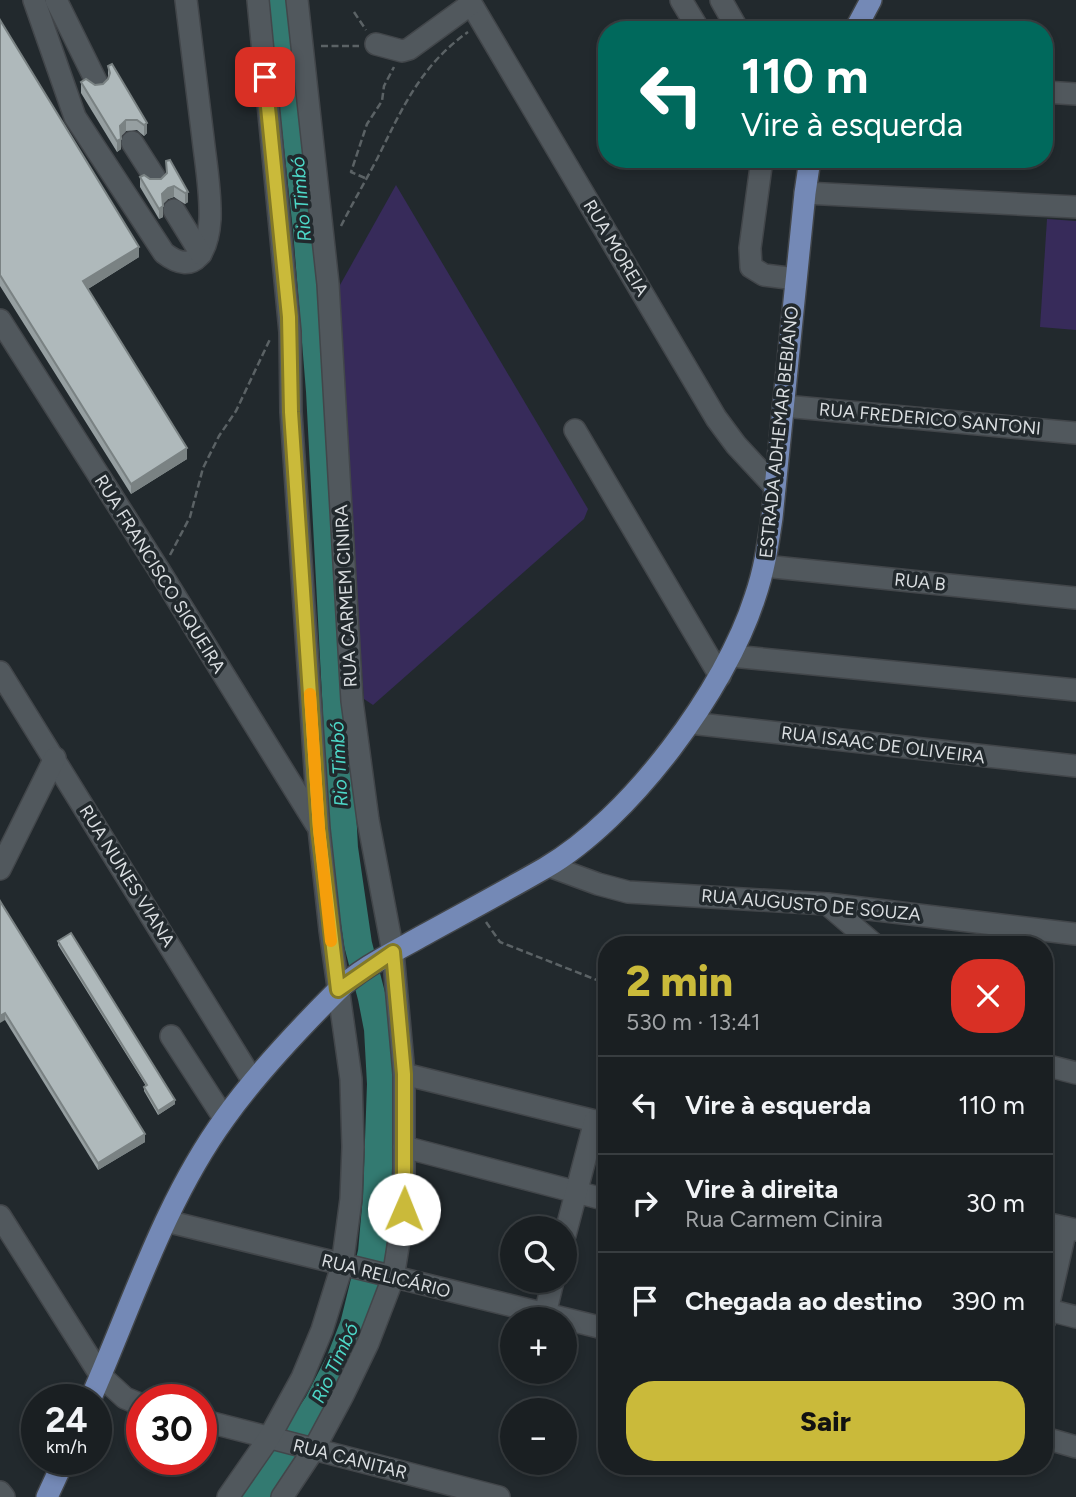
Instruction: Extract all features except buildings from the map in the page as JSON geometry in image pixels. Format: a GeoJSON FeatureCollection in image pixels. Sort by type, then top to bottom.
{"type":"FeatureCollection","features":[{"type":"Feature","properties":{"kind":"main road"},"geometry":{"type":"LineString","coordinates":[[860,21],[871,0]]}},
{"type":"Feature","properties":{"kind":"main road","name":"ESTRADA ADHEMAR BEBIANO"},"geometry":{"type":"LineString","coordinates":[[97,1384],[166,1221],[224,1118],[253,1081],[343,986],[387,956],[549,866],[569,852],[625,802],[690,723],[732,656],[755,600],[764,566],[775,487],[809,168]]}},
{"type":"Feature","properties":{"kind":"main road"},"geometry":{"type":"LineString","coordinates":[[47,1497],[57,1475]]}},
{"type":"Feature","properties":{"kind":"street"},"geometry":{"type":"LineString","coordinates":[[34,0],[75,117],[164,253],[176,262],[186,264],[201,254],[210,220],[186,0]]}},
{"type":"Feature","properties":{"kind":"street"},"geometry":{"type":"LineString","coordinates":[[56,0],[97,83]]}},
{"type":"Feature","properties":{"kind":"street"},"geometry":{"type":"LineString","coordinates":[[228,1497],[272,1439],[302,1378],[347,1267],[353,1147],[351,1079],[343,986],[319,829],[291,412],[289,322],[258,0]]}},
{"type":"Feature","properties":{"kind":"street","name":"RUA CARMEM CINIRA"},"geometry":{"type":"LineString","coordinates":[[282,1497],[343,1395],[368,1343],[388,1277],[404,1209],[404,1074],[352,701],[328,285],[297,0]]}},
{"type":"Feature","properties":{"kind":"street"},"geometry":{"type":"LineString","coordinates":[[681,0],[694,21]]}},
{"type":"Feature","properties":{"kind":"street"},"geometry":{"type":"LineString","coordinates":[[721,0],[733,21]]}},
{"type":"Feature","properties":{"kind":"street"},"geometry":{"type":"LineString","coordinates":[[376,44],[401,51],[409,49],[474,9]]}},
{"type":"Feature","properties":{"kind":"street","name":"RUA MOREIA"},"geometry":{"type":"LineString","coordinates":[[474,9],[716,418],[736,445],[775,487]]}},
{"type":"Feature","properties":{"kind":"street"},"geometry":{"type":"LineString","coordinates":[[1053,93],[1076,94]]}},
{"type":"Feature","properties":{"kind":"street"},"geometry":{"type":"LineString","coordinates":[[132,142],[155,178]]}},
{"type":"Feature","properties":{"kind":"street"},"geometry":{"type":"LineString","coordinates":[[761,168],[750,248],[751,267],[764,275],[796,279]]}},
{"type":"Feature","properties":{"kind":"street"},"geometry":{"type":"LineString","coordinates":[[805,193],[1076,206]]}},
{"type":"Feature","properties":{"kind":"street"},"geometry":{"type":"LineString","coordinates":[[174,210],[201,254]]}},
{"type":"Feature","properties":{"kind":"street","name":"RUA FRANCISCO SIQUEIRA"},"geometry":{"type":"LineString","coordinates":[[0,320],[319,829]]}},
{"type":"Feature","properties":{"kind":"street","name":"RUA FREDERICO SANTONI"},"geometry":{"type":"LineString","coordinates":[[784,405],[1076,433]]}},
{"type":"Feature","properties":{"kind":"street"},"geometry":{"type":"LineString","coordinates":[[575,430],[720,676]]}},
{"type":"Feature","properties":{"kind":"street","name":"RUA B"},"geometry":{"type":"LineString","coordinates":[[764,566],[1076,598]]}},
{"type":"Feature","properties":{"kind":"street"},"geometry":{"type":"LineString","coordinates":[[732,656],[1076,690]]}},
{"type":"Feature","properties":{"kind":"street","name":"RUA NUNES VIANA"},"geometry":{"type":"LineString","coordinates":[[0,672],[253,1081]]}},
{"type":"Feature","properties":{"kind":"street","name":"RUA ISAAC DE OLIVEIRA"},"geometry":{"type":"LineString","coordinates":[[690,723],[1076,766]]}},
{"type":"Feature","properties":{"kind":"street"},"geometry":{"type":"LineString","coordinates":[[0,869],[55,758]]}},
{"type":"Feature","properties":{"kind":"street","name":"RUA AUGUSTO DE SOUZA"},"geometry":{"type":"LineString","coordinates":[[549,866],[628,892],[827,904],[1076,934]]}},
{"type":"Feature","properties":{"kind":"street"},"geometry":{"type":"LineString","coordinates":[[827,904],[864,936]]}},
{"type":"Feature","properties":{"kind":"street"},"geometry":{"type":"LineString","coordinates":[[172,1037],[224,1118]]}},
{"type":"Feature","properties":{"kind":"street"},"geometry":{"type":"LineString","coordinates":[[1053,1067],[1076,1073]]}},
{"type":"Feature","properties":{"kind":"street"},"geometry":{"type":"LineString","coordinates":[[404,1074],[598,1121]]}},
{"type":"Feature","properties":{"kind":"street"},"geometry":{"type":"LineString","coordinates":[[570,1216],[598,1130]]}},
{"type":"Feature","properties":{"kind":"street"},"geometry":{"type":"LineString","coordinates":[[404,1147],[598,1198]]}},
{"type":"Feature","properties":{"kind":"street"},"geometry":{"type":"LineString","coordinates":[[0,1216],[101,1376],[126,1397]]}},
{"type":"Feature","properties":{"kind":"street","name":"RUA RELICÁRIO"},"geometry":{"type":"LineString","coordinates":[[166,1221],[514,1307]]}},
{"type":"Feature","properties":{"kind":"street"},"geometry":{"type":"LineString","coordinates":[[1053,1225],[1071,1229],[1053,1289]]}},
{"type":"Feature","properties":{"kind":"street"},"geometry":{"type":"LineString","coordinates":[[1053,1314],[1076,1317]]}},
{"type":"Feature","properties":{"kind":"street","name":"RUA RELICÁRIO"},"geometry":{"type":"LineString","coordinates":[[577,1322],[598,1327]]}},
{"type":"Feature","properties":{"kind":"street","name":"RUA CANITAR"},"geometry":{"type":"LineString","coordinates":[[217,1424],[499,1497]]}},
{"type":"Feature","properties":{"kind":"street"},"geometry":{"type":"LineString","coordinates":[[1053,1440],[1076,1447]]}},
{"type":"Feature","properties":{"kind":"street"},"geometry":{"type":"LineString","coordinates":[[0,1492],[4,1497]]}},
{"type":"Feature","properties":{"kind":"path"},"geometry":{"type":"LineString","coordinates":[[340,227],[394,120],[420,78],[455,41],[474,9]]}},
{"type":"Feature","properties":{"kind":"path"},"geometry":{"type":"LineString","coordinates":[[303,47],[371,47],[376,44]]}},
{"type":"Feature","properties":{"kind":"path"},"geometry":{"type":"LineString","coordinates":[[366,178],[351,172],[367,124],[382,101],[384,86],[401,51]]}},
{"type":"Feature","properties":{"kind":"path"},"geometry":{"type":"LineString","coordinates":[[159,570],[179,541],[190,517],[203,468],[219,436],[236,411],[275,328]]}},
{"type":"Feature","properties":{"kind":"path"},"geometry":{"type":"LineString","coordinates":[[476,906],[500,942],[598,980]]}},
{"type":"Feature","properties":{"kind":"shaded area"},"geometry":{"type":"Polygon","coordinates":[[[396,185],[588,509],[584,519],[373,705],[364,699],[335,294],[396,185]]]}},
{"type":"Feature","properties":{"kind":"shaded area"},"geometry":{"type":"Polygon","coordinates":[[[1047,219],[1076,221],[1076,330],[1040,327],[1047,219]]]}},
{"type":"Feature","properties":{"kind":"waterway","name":"Rio Timbó"},"geometry":{"type":"LineString","coordinates":[[254,1497],[318,1404],[340,1361],[354,1325],[372,1252],[381,1084],[378,1029],[358,944],[344,848],[320,391],[307,230],[282,0]]}},
{"type":"Feature","properties":{"kind":"slow traffic"},"geometry":{"type":"LineString","coordinates":[[310,694],[319,829],[331,941]]}},
{"type":"Feature","properties":{"kind":"route"},"geometry":{"type":"LineString","coordinates":[[265,77],[289,317],[291,412],[319,829],[330,930],[338,990],[393,952],[404,1074],[404,1209]]}}]}
